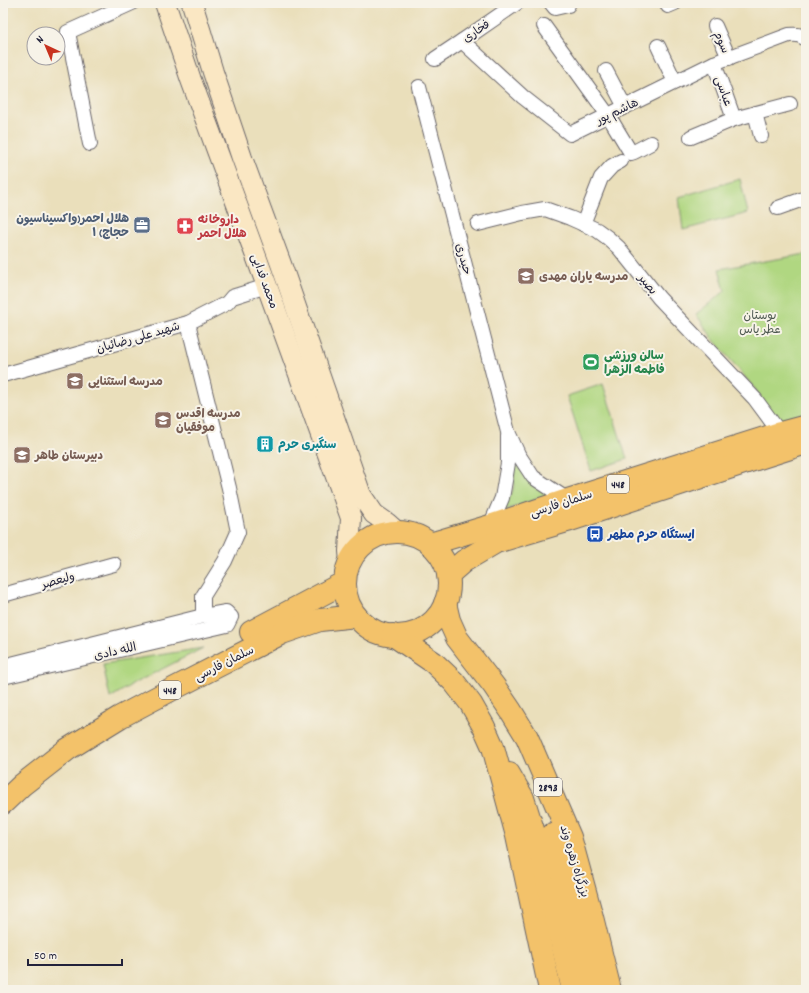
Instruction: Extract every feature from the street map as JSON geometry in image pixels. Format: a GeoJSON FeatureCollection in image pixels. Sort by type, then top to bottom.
{"type":"FeatureCollection","features":[{"type":"Feature","properties":{"kind":"main road","name":"سلمان فارسی"},"geometry":{"type":"LineString","coordinates":[[430,544],[806,426]]}},
{"type":"Feature","properties":{"kind":"main road","name":"سلمان فارسی"},"geometry":{"type":"LineString","coordinates":[[448,575],[464,561],[496,542],[567,521],[762,456],[806,443]]}},
{"type":"Feature","properties":{"kind":"main road"},"geometry":{"type":"LineString","coordinates":[[397,532],[409,533],[420,537],[430,544],[445,563],[448,575],[449,589],[440,614],[421,630],[409,634],[393,635],[380,633],[367,626],[356,616],[350,606],[346,594],[348,572],[358,550],[369,540],[382,534],[397,532]]}},
{"type":"Feature","properties":{"kind":"main road","name":"سلمان فارسی"},"geometry":{"type":"LineString","coordinates":[[3,785],[64,739],[110,709],[348,572]]}},
{"type":"Feature","properties":{"kind":"main road","name":"بزرگراه زهره وند"},"geometry":{"type":"LineString","coordinates":[[445,602],[449,620],[457,638],[498,692],[527,737],[570,837],[610,990]]}},
{"type":"Feature","properties":{"kind":"main road","name":"سلمان فارسی"},"geometry":{"type":"LineString","coordinates":[[3,802],[68,749],[120,717],[170,690],[282,633],[320,620],[356,616]]}},
{"type":"Feature","properties":{"kind":"main road"},"geometry":{"type":"LineString","coordinates":[[393,635],[433,662],[454,682],[471,704],[493,747],[523,798],[541,855],[573,990]]}},
{"type":"Feature","properties":{"kind":"main road","name":"بزرگراه زهره وند"},"geometry":{"type":"LineString","coordinates":[[527,737],[539,791],[558,852],[590,990]]}},
{"type":"Feature","properties":{"kind":"main road"},"geometry":{"type":"LineString","coordinates":[[493,747],[517,836],[550,990]]}},
{"type":"Feature","properties":{"kind":"street"},"geometry":{"type":"LineString","coordinates":[[90,144],[68,32],[132,3]]}},
{"type":"Feature","properties":{"kind":"street","name":"محمد فدایی"},"geometry":{"type":"LineString","coordinates":[[165,3],[191,80],[351,518],[348,572]]}},
{"type":"Feature","properties":{"kind":"street","name":"محمد فدایی"},"geometry":{"type":"LineString","coordinates":[[192,3],[242,158],[361,495],[374,514],[397,532]]}},
{"type":"Feature","properties":{"kind":"street","name":"فخاری"},"geometry":{"type":"LineString","coordinates":[[435,59],[517,3]]}},
{"type":"Feature","properties":{"kind":"street"},"geometry":{"type":"LineString","coordinates":[[551,3],[555,8],[568,5]]}},
{"type":"Feature","properties":{"kind":"street"},"geometry":{"type":"LineString","coordinates":[[544,26],[608,115],[631,153],[651,143]]}},
{"type":"Feature","properties":{"kind":"street","name":"سوم"},"geometry":{"type":"LineString","coordinates":[[715,26],[729,58]]}},
{"type":"Feature","properties":{"kind":"street","name":"هاشم پور"},"geometry":{"type":"LineString","coordinates":[[462,41],[523,97],[570,134],[714,63],[789,35],[801,37]]}},
{"type":"Feature","properties":{"kind":"street"},"geometry":{"type":"LineString","coordinates":[[658,46],[675,82]]}},
{"type":"Feature","properties":{"kind":"street","name":"عباسی"},"geometry":{"type":"LineString","coordinates":[[714,63],[734,119]]}},
{"type":"Feature","properties":{"kind":"street"},"geometry":{"type":"LineString","coordinates":[[606,71],[625,107]]}},
{"type":"Feature","properties":{"kind":"street"},"geometry":{"type":"LineString","coordinates":[[191,80],[213,72]]}},
{"type":"Feature","properties":{"kind":"street","name":"حیدری"},"geometry":{"type":"LineString","coordinates":[[419,87],[508,432]]}},
{"type":"Feature","properties":{"kind":"street","name":"عباسی"},"geometry":{"type":"LineString","coordinates":[[691,137],[734,119],[790,104]]}},
{"type":"Feature","properties":{"kind":"street"},"geometry":{"type":"LineString","coordinates":[[755,113],[761,136]]}},
{"type":"Feature","properties":{"kind":"street"},"geometry":{"type":"LineString","coordinates":[[583,224],[601,178],[612,166],[621,161]]}},
{"type":"Feature","properties":{"kind":"street"},"geometry":{"type":"LineString","coordinates":[[778,208],[806,198]]}},
{"type":"Feature","properties":{"kind":"street","name":"بصیر"},"geometry":{"type":"LineString","coordinates":[[478,224],[545,208],[597,230],[619,248],[659,298],[754,399],[780,433]]}},
{"type":"Feature","properties":{"kind":"street","name":"شهید علی رضائیان"},"geometry":{"type":"LineString","coordinates":[[3,375],[188,323],[227,303],[232,297],[267,286]]}},
{"type":"Feature","properties":{"kind":"street"},"geometry":{"type":"LineString","coordinates":[[188,323],[229,488],[238,532],[225,561],[203,596],[203,616]]}},
{"type":"Feature","properties":{"kind":"street"},"geometry":{"type":"LineString","coordinates":[[508,432],[518,454],[533,477],[568,500]]}},
{"type":"Feature","properties":{"kind":"street"},"geometry":{"type":"LineString","coordinates":[[490,526],[504,490],[508,463],[508,432]]}},
{"type":"Feature","properties":{"kind":"street","name":"ولیعصر"},"geometry":{"type":"LineString","coordinates":[[3,595],[114,564]]}},
{"type":"Feature","properties":{"kind":"street","name":"الله دادی"},"geometry":{"type":"LineString","coordinates":[[3,666],[203,616],[226,619],[3,677]]}},
{"type":"Feature","properties":{"kind":"green space"},"geometry":{"type":"Polygon","coordinates":[[[740,179],[748,213],[683,230],[679,197],[740,179]]]}},
{"type":"Feature","properties":{"kind":"green space","name":"بوستان عطر یاس"},"geometry":{"type":"Polygon","coordinates":[[[806,254],[806,419],[777,422],[755,389],[713,339],[696,314],[725,291],[719,269],[806,254]]]}},
{"type":"Feature","properties":{"kind":"green space"},"geometry":{"type":"Polygon","coordinates":[[[603,384],[627,459],[591,471],[567,396],[603,384]]]}},
{"type":"Feature","properties":{"kind":"green space"},"geometry":{"type":"Polygon","coordinates":[[[516,463],[532,484],[537,488],[551,494],[506,510],[503,509],[512,492],[514,465],[516,463]]]}},
{"type":"Feature","properties":{"kind":"green space"},"geometry":{"type":"Polygon","coordinates":[[[203,648],[131,685],[110,698],[103,664],[203,648]]]}},
{"type":"Feature","properties":{"kind":"place","name":"هلال احمر(واکسیناسیون حجاج) ۱"},"geometry":{"type":"Point","coordinates":[142,225]}},
{"type":"Feature","properties":{"kind":"place","name":"داروخانه هلال احمر"},"geometry":{"type":"Point","coordinates":[185,226]}},
{"type":"Feature","properties":{"kind":"place","name":"مدرسه یاران مهدی"},"geometry":{"type":"Point","coordinates":[526,276]}},
{"type":"Feature","properties":{"kind":"place","name":"سالن ورزشی فاطمه الزهرا"},"geometry":{"type":"Point","coordinates":[591,362]}},
{"type":"Feature","properties":{"kind":"place","name":"مدرسه استثنایی"},"geometry":{"type":"Point","coordinates":[75,381]}},
{"type":"Feature","properties":{"kind":"place","name":"مدرسه اقدس موفقیان"},"geometry":{"type":"Point","coordinates":[163,420]}},
{"type":"Feature","properties":{"kind":"place","name":"سنگبری حرم"},"geometry":{"type":"Point","coordinates":[265,444]}},
{"type":"Feature","properties":{"kind":"place","name":"دبیرستان طاهر"},"geometry":{"type":"Point","coordinates":[22,455]}},
{"type":"Feature","properties":{"kind":"place","name":"ایستگاه حرم مطهر"},"geometry":{"type":"Point","coordinates":[595,534]}}]}
